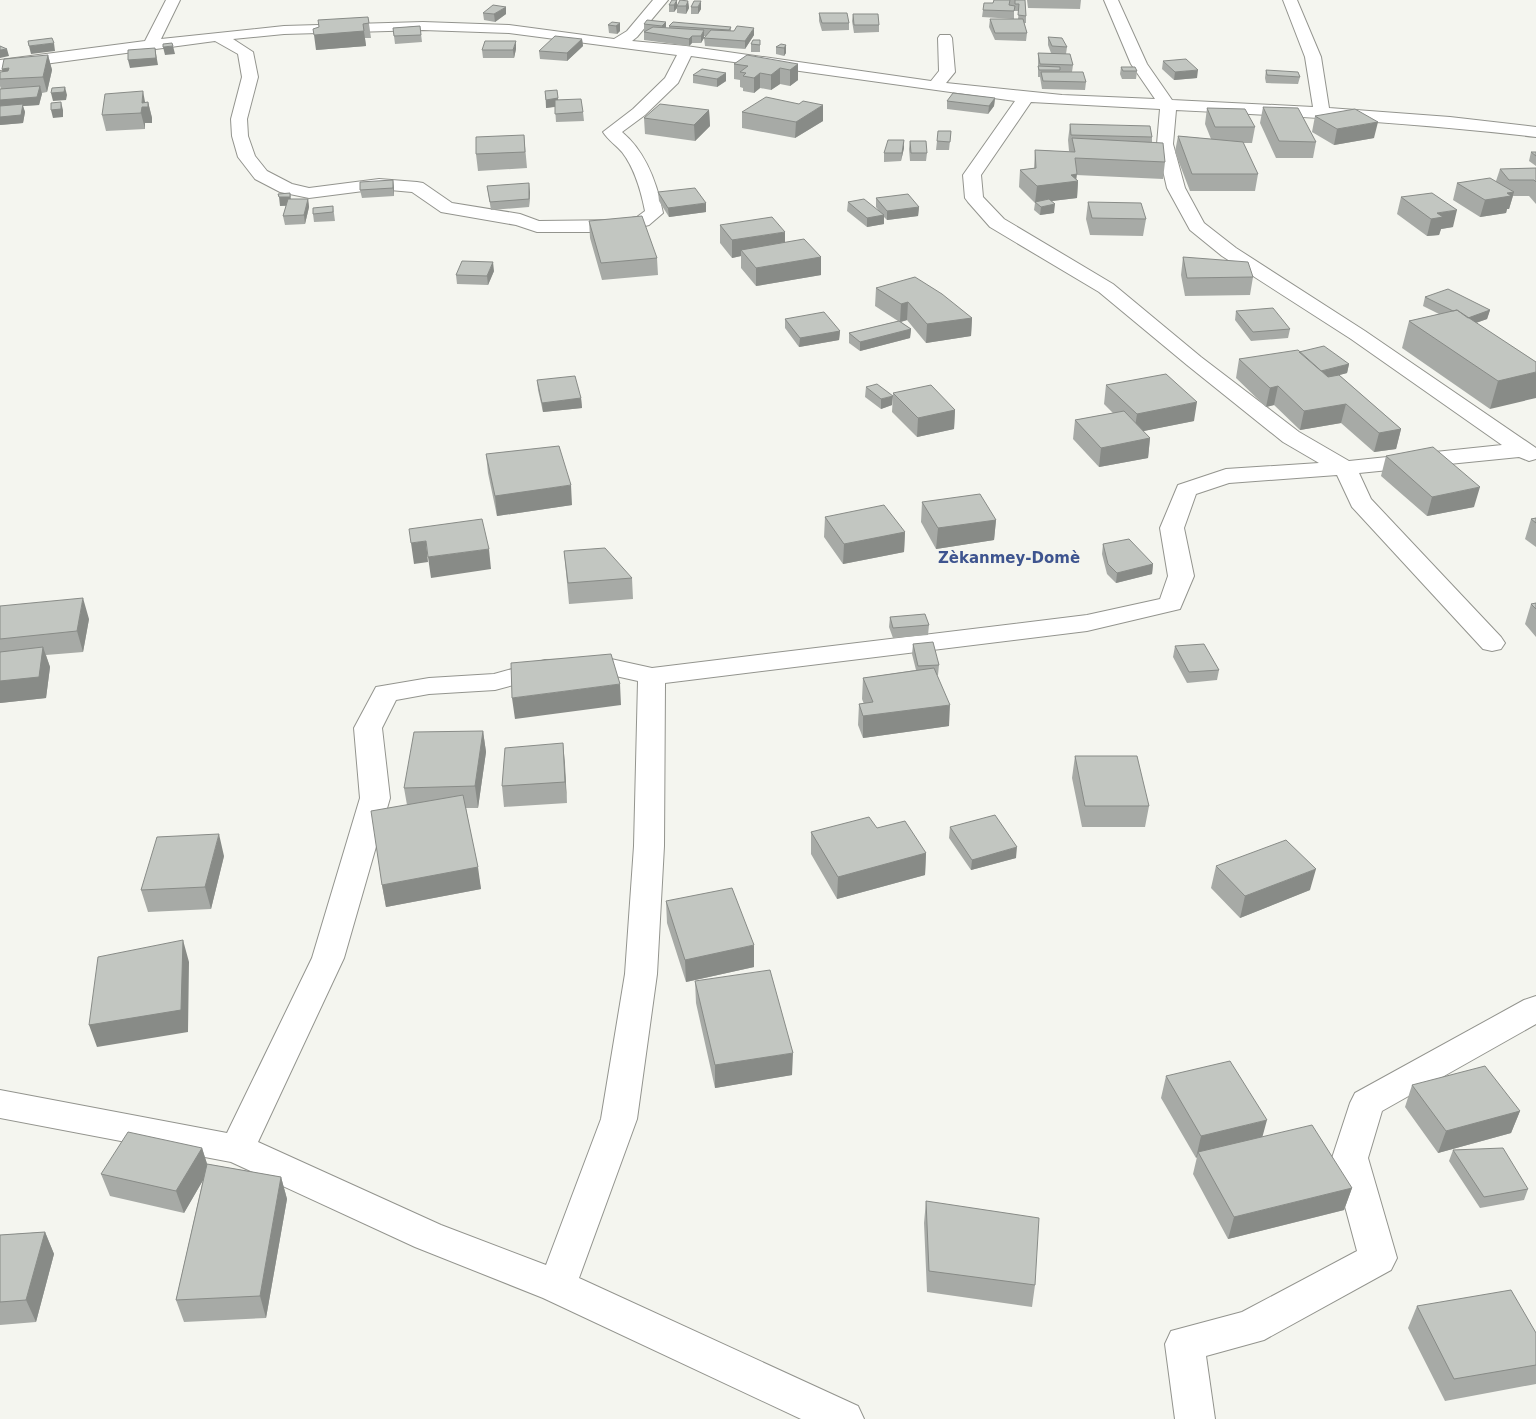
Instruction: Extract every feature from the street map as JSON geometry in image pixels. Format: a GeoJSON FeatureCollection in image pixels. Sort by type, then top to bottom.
{"type":"FeatureCollection","features":[{"type":"Feature","properties":{"kind":"street"},"geometry":{"type":"LineString","coordinates":[[150,46],[172,0]]}},
{"type":"Feature","properties":{"kind":"street"},"geometry":{"type":"LineString","coordinates":[[617,44],[632,34],[662,0]]}},
{"type":"Feature","properties":{"kind":"street"},"geometry":{"type":"LineString","coordinates":[[1111,0],[1139,64],[1168,106],[1165,144],[1167,153],[1176,188],[1197,226],[1229,252],[1358,335],[1529,455]]}},
{"type":"Feature","properties":{"kind":"street"},"geometry":{"type":"LineString","coordinates":[[1290,0],[1313,57],[1322,112]]}},
{"type":"Feature","properties":{"kind":"street"},"geometry":{"type":"LineString","coordinates":[[0,65],[216,36],[284,30],[422,26],[509,29],[1026,97],[1168,106],[1322,112],[1450,122],[1536,132]]}},
{"type":"Feature","properties":{"kind":"street"},"geometry":{"type":"LineString","coordinates":[[216,36],[245,52],[250,77],[239,119],[240,136],[247,157],[261,175],[286,188],[309,193],[379,184],[418,187],[447,208],[520,220],[537,226],[561,227],[622,226],[643,221],[654,213],[651,193],[639,165],[624,140],[611,132],[639,112],[672,80],[686,51]]}},
{"type":"Feature","properties":{"kind":"street"},"geometry":{"type":"LineString","coordinates":[[935,86],[947,72],[945,38]]}},
{"type":"Feature","properties":{"kind":"street"},"geometry":{"type":"LineString","coordinates":[[1026,97],[972,175],[974,198],[997,223],[1106,288],[1194,361],[1291,437],[1345,468],[1360,502],[1492,643]]}},
{"type":"Feature","properties":{"kind":"street"},"geometry":{"type":"LineString","coordinates":[[237,1150],[328,958],[375,798],[368,728],[386,693],[429,686],[495,682],[545,668],[611,667],[652,676],[1087,623],[1171,604],[1181,576],[1172,528],[1186,490],[1226,476],[1529,455]]}},
{"type":"Feature","properties":{"kind":"street"},"geometry":{"type":"LineString","coordinates":[[557,1286],[621,1110],[641,974],[649,837],[652,676]]}},
{"type":"Feature","properties":{"kind":"street"},"geometry":{"type":"LineString","coordinates":[[1196,1419],[1185,1344],[1250,1328],[1378,1258],[1350,1158],[1367,1103],[1536,1009]]}},
{"type":"Feature","properties":{"kind":"street"},"geometry":{"type":"LineString","coordinates":[[0,1104],[237,1150],[428,1236],[557,1286],[844,1419]]}},
{"type":"Feature","properties":{"kind":"building"},"geometry":{"type":"Polygon","coordinates":[[[672,0],[677,0],[674,5],[669,5],[672,0]]]}},
{"type":"Feature","properties":{"kind":"building"},"geometry":{"type":"Polygon","coordinates":[[[680,0],[688,1],[686,6],[677,6],[680,0]]]}},
{"type":"Feature","properties":{"kind":"building"},"geometry":{"type":"Polygon","coordinates":[[[994,0],[1010,0],[1009,5],[1015,6],[1014,11],[983,10],[984,3],[993,3],[994,0]]]}},
{"type":"Feature","properties":{"kind":"building"},"geometry":{"type":"Polygon","coordinates":[[[1015,0],[1025,0],[1026,16],[1018,15],[1019,4],[1015,4],[1015,0]]]}},
{"type":"Feature","properties":{"kind":"building"},"geometry":{"type":"Polygon","coordinates":[[[694,1],[701,1],[698,7],[691,7],[694,1]]]}},
{"type":"Feature","properties":{"kind":"building"},"geometry":{"type":"Polygon","coordinates":[[[493,5],[506,7],[494,14],[483,13],[493,5]]]}},
{"type":"Feature","properties":{"kind":"building"},"geometry":{"type":"Polygon","coordinates":[[[819,13],[847,13],[849,23],[822,23],[819,13]]]}},
{"type":"Feature","properties":{"kind":"building"},"geometry":{"type":"Polygon","coordinates":[[[853,14],[878,14],[879,25],[854,25],[853,14]]]}},
{"type":"Feature","properties":{"kind":"building"},"geometry":{"type":"Polygon","coordinates":[[[368,17],[369,23],[363,24],[364,31],[314,35],[313,29],[319,27],[318,20],[368,17]]]}},
{"type":"Feature","properties":{"kind":"building"},"geometry":{"type":"Polygon","coordinates":[[[990,19],[1023,19],[1027,33],[995,33],[990,19]]]}},
{"type":"Feature","properties":{"kind":"building"},"geometry":{"type":"Polygon","coordinates":[[[647,20],[666,22],[662,26],[644,24],[647,20]]]}},
{"type":"Feature","properties":{"kind":"building"},"geometry":{"type":"Polygon","coordinates":[[[612,22],[620,23],[616,26],[608,25],[612,22]]]}},
{"type":"Feature","properties":{"kind":"building"},"geometry":{"type":"Polygon","coordinates":[[[673,22],[731,27],[729,30],[669,26],[673,22]]]}},
{"type":"Feature","properties":{"kind":"building"},"geometry":{"type":"Polygon","coordinates":[[[420,26],[421,35],[394,36],[393,28],[420,26]]]}},
{"type":"Feature","properties":{"kind":"building"},"geometry":{"type":"Polygon","coordinates":[[[737,26],[754,28],[745,41],[704,38],[711,30],[734,31],[737,26]]]}},
{"type":"Feature","properties":{"kind":"building"},"geometry":{"type":"Polygon","coordinates":[[[653,27],[704,30],[701,36],[692,36],[689,39],[644,32],[653,27]]]}},
{"type":"Feature","properties":{"kind":"building"},"geometry":{"type":"Polygon","coordinates":[[[555,36],[582,39],[567,53],[539,51],[555,36]]]}},
{"type":"Feature","properties":{"kind":"building"},"geometry":{"type":"Polygon","coordinates":[[[1048,37],[1062,38],[1067,47],[1052,46],[1048,37]]]}},
{"type":"Feature","properties":{"kind":"building"},"geometry":{"type":"Polygon","coordinates":[[[52,38],[54,43],[29,46],[28,41],[52,38]]]}},
{"type":"Feature","properties":{"kind":"building"},"geometry":{"type":"Polygon","coordinates":[[[753,40],[760,40],[760,45],[751,44],[753,40]]]}},
{"type":"Feature","properties":{"kind":"building"},"geometry":{"type":"Polygon","coordinates":[[[485,41],[516,41],[513,50],[482,50],[485,41]]]}},
{"type":"Feature","properties":{"kind":"building"},"geometry":{"type":"Polygon","coordinates":[[[172,43],[173,46],[163,47],[163,44],[172,43]]]}},
{"type":"Feature","properties":{"kind":"building"},"geometry":{"type":"Polygon","coordinates":[[[781,44],[786,45],[784,48],[776,47],[781,44]]]}},
{"type":"Feature","properties":{"kind":"building"},"geometry":{"type":"Polygon","coordinates":[[[155,48],[156,58],[128,60],[128,50],[155,48]]]}},
{"type":"Feature","properties":{"kind":"building"},"geometry":{"type":"Polygon","coordinates":[[[1038,53],[1070,54],[1073,65],[1040,64],[1038,53]]]}},
{"type":"Feature","properties":{"kind":"building"},"geometry":{"type":"Polygon","coordinates":[[[48,55],[43,77],[0,79],[0,72],[8,71],[9,68],[2,69],[4,59],[48,55]]]}},
{"type":"Feature","properties":{"kind":"building"},"geometry":{"type":"Polygon","coordinates":[[[747,55],[798,64],[790,70],[780,68],[771,75],[760,73],[754,78],[743,76],[746,73],[740,72],[748,66],[734,64],[747,55]]]}},
{"type":"Feature","properties":{"kind":"building"},"geometry":{"type":"Polygon","coordinates":[[[1186,59],[1198,70],[1175,72],[1163,61],[1186,59]]]}},
{"type":"Feature","properties":{"kind":"building"},"geometry":{"type":"Polygon","coordinates":[[[1038,66],[1060,67],[1060,70],[1039,70],[1038,66]]]}},
{"type":"Feature","properties":{"kind":"building"},"geometry":{"type":"Polygon","coordinates":[[[1121,67],[1135,67],[1137,71],[1123,71],[1121,67]]]}},
{"type":"Feature","properties":{"kind":"building"},"geometry":{"type":"Polygon","coordinates":[[[702,69],[726,73],[717,79],[693,75],[702,69]]]}},
{"type":"Feature","properties":{"kind":"building"},"geometry":{"type":"Polygon","coordinates":[[[1266,70],[1298,72],[1300,77],[1267,75],[1266,70]]]}},
{"type":"Feature","properties":{"kind":"building"},"geometry":{"type":"Polygon","coordinates":[[[1041,72],[1083,72],[1086,82],[1043,81],[1041,72]]]}},
{"type":"Feature","properties":{"kind":"building"},"geometry":{"type":"Polygon","coordinates":[[[40,86],[37,97],[0,100],[0,89],[40,86]]]}},
{"type":"Feature","properties":{"kind":"building"},"geometry":{"type":"Polygon","coordinates":[[[65,87],[64,92],[51,93],[52,88],[65,87]]]}},
{"type":"Feature","properties":{"kind":"building"},"geometry":{"type":"Polygon","coordinates":[[[557,90],[558,98],[546,100],[545,91],[557,90]]]}},
{"type":"Feature","properties":{"kind":"building"},"geometry":{"type":"Polygon","coordinates":[[[143,91],[142,103],[148,102],[148,107],[142,107],[141,113],[102,115],[105,94],[143,91]]]}},
{"type":"Feature","properties":{"kind":"building"},"geometry":{"type":"Polygon","coordinates":[[[953,93],[995,98],[989,106],[947,101],[953,93]]]}},
{"type":"Feature","properties":{"kind":"building"},"geometry":{"type":"Polygon","coordinates":[[[766,97],[799,104],[803,101],[823,105],[796,122],[742,112],[766,97]]]}},
{"type":"Feature","properties":{"kind":"building"},"geometry":{"type":"Polygon","coordinates":[[[581,99],[583,112],[555,114],[555,100],[581,99]]]}},
{"type":"Feature","properties":{"kind":"building"},"geometry":{"type":"Polygon","coordinates":[[[61,102],[61,109],[51,110],[51,103],[61,102]]]}},
{"type":"Feature","properties":{"kind":"building"},"geometry":{"type":"Polygon","coordinates":[[[23,104],[21,115],[0,117],[0,106],[23,104]]]}},
{"type":"Feature","properties":{"kind":"building"},"geometry":{"type":"Polygon","coordinates":[[[660,104],[709,110],[694,125],[644,118],[660,104]]]}},
{"type":"Feature","properties":{"kind":"building"},"geometry":{"type":"Polygon","coordinates":[[[1263,107],[1298,108],[1316,142],[1279,141],[1263,107]]]}},
{"type":"Feature","properties":{"kind":"building"},"geometry":{"type":"Polygon","coordinates":[[[1207,108],[1245,109],[1255,127],[1215,127],[1207,108]]]}},
{"type":"Feature","properties":{"kind":"building"},"geometry":{"type":"Polygon","coordinates":[[[1355,109],[1378,122],[1337,129],[1315,116],[1355,109]]]}},
{"type":"Feature","properties":{"kind":"building"},"geometry":{"type":"Polygon","coordinates":[[[1070,124],[1150,126],[1152,137],[1071,135],[1070,124]]]}},
{"type":"Feature","properties":{"kind":"building"},"geometry":{"type":"Polygon","coordinates":[[[938,131],[951,131],[950,142],[937,141],[938,131]]]}},
{"type":"Feature","properties":{"kind":"building"},"geometry":{"type":"Polygon","coordinates":[[[524,135],[525,152],[476,154],[476,137],[524,135]]]}},
{"type":"Feature","properties":{"kind":"building"},"geometry":{"type":"Polygon","coordinates":[[[1178,136],[1243,142],[1258,174],[1192,174],[1178,136]]]}},
{"type":"Feature","properties":{"kind":"building"},"geometry":{"type":"Polygon","coordinates":[[[1072,138],[1163,143],[1165,162],[1075,158],[1077,174],[1071,175],[1078,181],[1037,186],[1020,170],[1036,168],[1035,150],[1075,152],[1072,138]]]}},
{"type":"Feature","properties":{"kind":"building"},"geometry":{"type":"Polygon","coordinates":[[[888,140],[904,140],[902,153],[884,153],[888,140]]]}},
{"type":"Feature","properties":{"kind":"building"},"geometry":{"type":"Polygon","coordinates":[[[910,141],[926,141],[927,153],[911,153],[910,141]]]}},
{"type":"Feature","properties":{"kind":"building"},"geometry":{"type":"Polygon","coordinates":[[[1536,168],[1536,182],[1534,180],[1509,180],[1500,169],[1536,168]]]}},
{"type":"Feature","properties":{"kind":"building"},"geometry":{"type":"Polygon","coordinates":[[[1490,178],[1514,192],[1507,193],[1511,196],[1485,200],[1457,183],[1490,178]]]}},
{"type":"Feature","properties":{"kind":"building"},"geometry":{"type":"Polygon","coordinates":[[[393,180],[393,188],[360,190],[360,182],[393,180]]]}},
{"type":"Feature","properties":{"kind":"building"},"geometry":{"type":"Polygon","coordinates":[[[529,183],[529,199],[490,202],[487,186],[529,183]]]}},
{"type":"Feature","properties":{"kind":"building"},"geometry":{"type":"Polygon","coordinates":[[[695,188],[706,203],[668,208],[658,192],[695,188]]]}},
{"type":"Feature","properties":{"kind":"building"},"geometry":{"type":"Polygon","coordinates":[[[290,193],[290,197],[279,197],[278,194],[290,193]]]}},
{"type":"Feature","properties":{"kind":"building"},"geometry":{"type":"Polygon","coordinates":[[[1432,193],[1457,210],[1437,213],[1443,217],[1431,219],[1401,197],[1432,193]]]}},
{"type":"Feature","properties":{"kind":"building"},"geometry":{"type":"Polygon","coordinates":[[[908,194],[919,207],[887,211],[876,198],[908,194]]]}},
{"type":"Feature","properties":{"kind":"building"},"geometry":{"type":"Polygon","coordinates":[[[288,199],[308,199],[304,215],[283,216],[288,199]]]}},
{"type":"Feature","properties":{"kind":"building"},"geometry":{"type":"Polygon","coordinates":[[[864,199],[884,215],[867,218],[848,202],[864,199]]]}},
{"type":"Feature","properties":{"kind":"building"},"geometry":{"type":"Polygon","coordinates":[[[1049,199],[1055,204],[1041,207],[1035,202],[1049,199]]]}},
{"type":"Feature","properties":{"kind":"building"},"geometry":{"type":"Polygon","coordinates":[[[1088,202],[1141,203],[1146,219],[1092,218],[1088,202]]]}},
{"type":"Feature","properties":{"kind":"building"},"geometry":{"type":"Polygon","coordinates":[[[333,206],[333,212],[313,214],[313,208],[333,206]]]}},
{"type":"Feature","properties":{"kind":"building"},"geometry":{"type":"Polygon","coordinates":[[[642,216],[657,258],[601,263],[589,221],[642,216]]]}},
{"type":"Feature","properties":{"kind":"building"},"geometry":{"type":"Polygon","coordinates":[[[772,217],[785,232],[732,240],[720,225],[772,217]]]}},
{"type":"Feature","properties":{"kind":"building"},"geometry":{"type":"Polygon","coordinates":[[[804,239],[821,257],[756,268],[741,250],[804,239]]]}},
{"type":"Feature","properties":{"kind":"building"},"geometry":{"type":"Polygon","coordinates":[[[1183,257],[1248,262],[1253,277],[1187,278],[1183,257]]]}},
{"type":"Feature","properties":{"kind":"building"},"geometry":{"type":"Polygon","coordinates":[[[462,261],[493,262],[487,276],[456,275],[462,261]]]}},
{"type":"Feature","properties":{"kind":"building"},"geometry":{"type":"Polygon","coordinates":[[[915,277],[942,294],[972,318],[927,324],[908,302],[901,304],[876,288],[915,277]]]}},
{"type":"Feature","properties":{"kind":"building"},"geometry":{"type":"Polygon","coordinates":[[[1448,289],[1490,310],[1468,318],[1457,310],[1453,311],[1425,297],[1448,289]]]}},
{"type":"Feature","properties":{"kind":"building"},"geometry":{"type":"Polygon","coordinates":[[[1273,308],[1290,329],[1253,332],[1236,311],[1273,308]]]}},
{"type":"Feature","properties":{"kind":"building"},"geometry":{"type":"Polygon","coordinates":[[[1457,310],[1536,362],[1536,372],[1498,381],[1409,321],[1457,310]]]}},
{"type":"Feature","properties":{"kind":"building"},"geometry":{"type":"Polygon","coordinates":[[[824,312],[840,331],[800,338],[785,319],[824,312]]]}},
{"type":"Feature","properties":{"kind":"building"},"geometry":{"type":"Polygon","coordinates":[[[899,321],[911,329],[860,342],[849,333],[899,321]]]}},
{"type":"Feature","properties":{"kind":"building"},"geometry":{"type":"Polygon","coordinates":[[[1324,346],[1349,364],[1321,371],[1299,352],[1324,346]]]}},
{"type":"Feature","properties":{"kind":"building"},"geometry":{"type":"Polygon","coordinates":[[[1298,350],[1328,377],[1339,375],[1401,429],[1379,433],[1346,404],[1304,411],[1278,386],[1270,388],[1239,359],[1298,350]]]}},
{"type":"Feature","properties":{"kind":"building"},"geometry":{"type":"Polygon","coordinates":[[[1166,374],[1197,402],[1137,414],[1106,385],[1166,374]]]}},
{"type":"Feature","properties":{"kind":"building"},"geometry":{"type":"Polygon","coordinates":[[[575,376],[581,398],[542,403],[537,380],[575,376]]]}},
{"type":"Feature","properties":{"kind":"building"},"geometry":{"type":"Polygon","coordinates":[[[877,384],[893,396],[881,399],[866,387],[877,384]]]}},
{"type":"Feature","properties":{"kind":"building"},"geometry":{"type":"Polygon","coordinates":[[[931,385],[955,410],[918,418],[893,393],[931,385]]]}},
{"type":"Feature","properties":{"kind":"building"},"geometry":{"type":"Polygon","coordinates":[[[1124,411],[1150,438],[1101,448],[1075,420],[1124,411]]]}},
{"type":"Feature","properties":{"kind":"building"},"geometry":{"type":"Polygon","coordinates":[[[559,446],[571,485],[495,496],[486,454],[559,446]]]}},
{"type":"Feature","properties":{"kind":"building"},"geometry":{"type":"Polygon","coordinates":[[[1433,447],[1480,487],[1432,497],[1386,456],[1433,447]]]}},
{"type":"Feature","properties":{"kind":"building"},"geometry":{"type":"Polygon","coordinates":[[[980,494],[996,520],[938,528],[922,502],[980,494]]]}},
{"type":"Feature","properties":{"kind":"building"},"geometry":{"type":"Polygon","coordinates":[[[884,505],[905,532],[844,544],[825,517],[884,505]]]}},
{"type":"Feature","properties":{"kind":"building"},"geometry":{"type":"Polygon","coordinates":[[[482,519],[489,549],[428,557],[426,541],[411,543],[409,529],[482,519]]]}},
{"type":"Feature","properties":{"kind":"building"},"geometry":{"type":"Polygon","coordinates":[[[1129,539],[1153,564],[1117,573],[1108,564],[1103,544],[1129,539]]]}},
{"type":"Feature","properties":{"kind":"building"},"geometry":{"type":"Polygon","coordinates":[[[605,548],[632,578],[568,583],[564,551],[605,548]]]}},
{"type":"Feature","properties":{"kind":"building"},"geometry":{"type":"Polygon","coordinates":[[[83,598],[77,631],[0,639],[0,606],[83,598]]]}},
{"type":"Feature","properties":{"kind":"building"},"geometry":{"type":"Polygon","coordinates":[[[925,614],[929,625],[893,628],[890,617],[925,614]]]}},
{"type":"Feature","properties":{"kind":"building"},"geometry":{"type":"Polygon","coordinates":[[[933,642],[939,665],[918,666],[913,644],[933,642]]]}},
{"type":"Feature","properties":{"kind":"building"},"geometry":{"type":"Polygon","coordinates":[[[1204,644],[1219,670],[1189,672],[1175,646],[1204,644]]]}},
{"type":"Feature","properties":{"kind":"building"},"geometry":{"type":"Polygon","coordinates":[[[43,647],[39,677],[0,681],[0,652],[43,647]]]}},
{"type":"Feature","properties":{"kind":"building"},"geometry":{"type":"Polygon","coordinates":[[[611,654],[620,684],[512,698],[511,663],[611,654]]]}},
{"type":"Feature","properties":{"kind":"building"},"geometry":{"type":"Polygon","coordinates":[[[934,668],[950,705],[863,716],[859,704],[873,702],[863,678],[934,668]]]}},
{"type":"Feature","properties":{"kind":"building"},"geometry":{"type":"Polygon","coordinates":[[[483,731],[475,786],[404,788],[414,732],[483,731]]]}},
{"type":"Feature","properties":{"kind":"building"},"geometry":{"type":"Polygon","coordinates":[[[563,743],[565,782],[502,786],[505,748],[563,743]]]}},
{"type":"Feature","properties":{"kind":"building"},"geometry":{"type":"Polygon","coordinates":[[[1075,756],[1137,756],[1149,806],[1085,806],[1075,756]]]}},
{"type":"Feature","properties":{"kind":"building"},"geometry":{"type":"Polygon","coordinates":[[[463,795],[478,867],[382,885],[371,811],[463,795]]]}},
{"type":"Feature","properties":{"kind":"building"},"geometry":{"type":"Polygon","coordinates":[[[995,815],[1017,847],[972,860],[950,827],[995,815]]]}},
{"type":"Feature","properties":{"kind":"building"},"geometry":{"type":"Polygon","coordinates":[[[869,817],[877,828],[905,821],[926,853],[838,877],[811,832],[869,817]]]}},
{"type":"Feature","properties":{"kind":"building"},"geometry":{"type":"Polygon","coordinates":[[[219,834],[205,887],[141,890],[157,837],[219,834]]]}},
{"type":"Feature","properties":{"kind":"building"},"geometry":{"type":"Polygon","coordinates":[[[1286,840],[1316,869],[1245,896],[1216,866],[1286,840]]]}},
{"type":"Feature","properties":{"kind":"building"},"geometry":{"type":"Polygon","coordinates":[[[732,888],[754,945],[685,960],[666,901],[732,888]]]}},
{"type":"Feature","properties":{"kind":"building"},"geometry":{"type":"Polygon","coordinates":[[[183,940],[181,1010],[89,1025],[98,957],[183,940]]]}},
{"type":"Feature","properties":{"kind":"building"},"geometry":{"type":"Polygon","coordinates":[[[770,970],[793,1053],[715,1065],[695,981],[770,970]]]}},
{"type":"Feature","properties":{"kind":"building"},"geometry":{"type":"Polygon","coordinates":[[[1230,1061],[1267,1120],[1201,1136],[1166,1076],[1230,1061]]]}},
{"type":"Feature","properties":{"kind":"building"},"geometry":{"type":"Polygon","coordinates":[[[1485,1066],[1520,1111],[1446,1131],[1412,1085],[1485,1066]]]}},
{"type":"Feature","properties":{"kind":"building"},"geometry":{"type":"Polygon","coordinates":[[[1312,1125],[1352,1188],[1234,1217],[1198,1152],[1312,1125]]]}},
{"type":"Feature","properties":{"kind":"building"},"geometry":{"type":"Polygon","coordinates":[[[128,1132],[202,1148],[176,1191],[101,1174],[128,1132]]]}},
{"type":"Feature","properties":{"kind":"building"},"geometry":{"type":"Polygon","coordinates":[[[1503,1148],[1528,1189],[1484,1197],[1453,1150],[1503,1148]]]}},
{"type":"Feature","properties":{"kind":"building"},"geometry":{"type":"Polygon","coordinates":[[[207,1164],[281,1177],[260,1296],[176,1300],[207,1164]]]}},
{"type":"Feature","properties":{"kind":"building"},"geometry":{"type":"Polygon","coordinates":[[[926,1201],[1039,1218],[1035,1285],[929,1271],[926,1201]]]}},
{"type":"Feature","properties":{"kind":"building"},"geometry":{"type":"Polygon","coordinates":[[[45,1232],[26,1300],[0,1302],[0,1235],[45,1232]]]}},
{"type":"Feature","properties":{"kind":"building"},"geometry":{"type":"Polygon","coordinates":[[[1511,1290],[1536,1333],[1536,1365],[1454,1379],[1417,1306],[1511,1290]]]}},
{"type":"Feature","properties":{"kind":"district","name":"Zèkanmey-Domè"},"geometry":{"type":"Point","coordinates":[1009,558]}}]}
